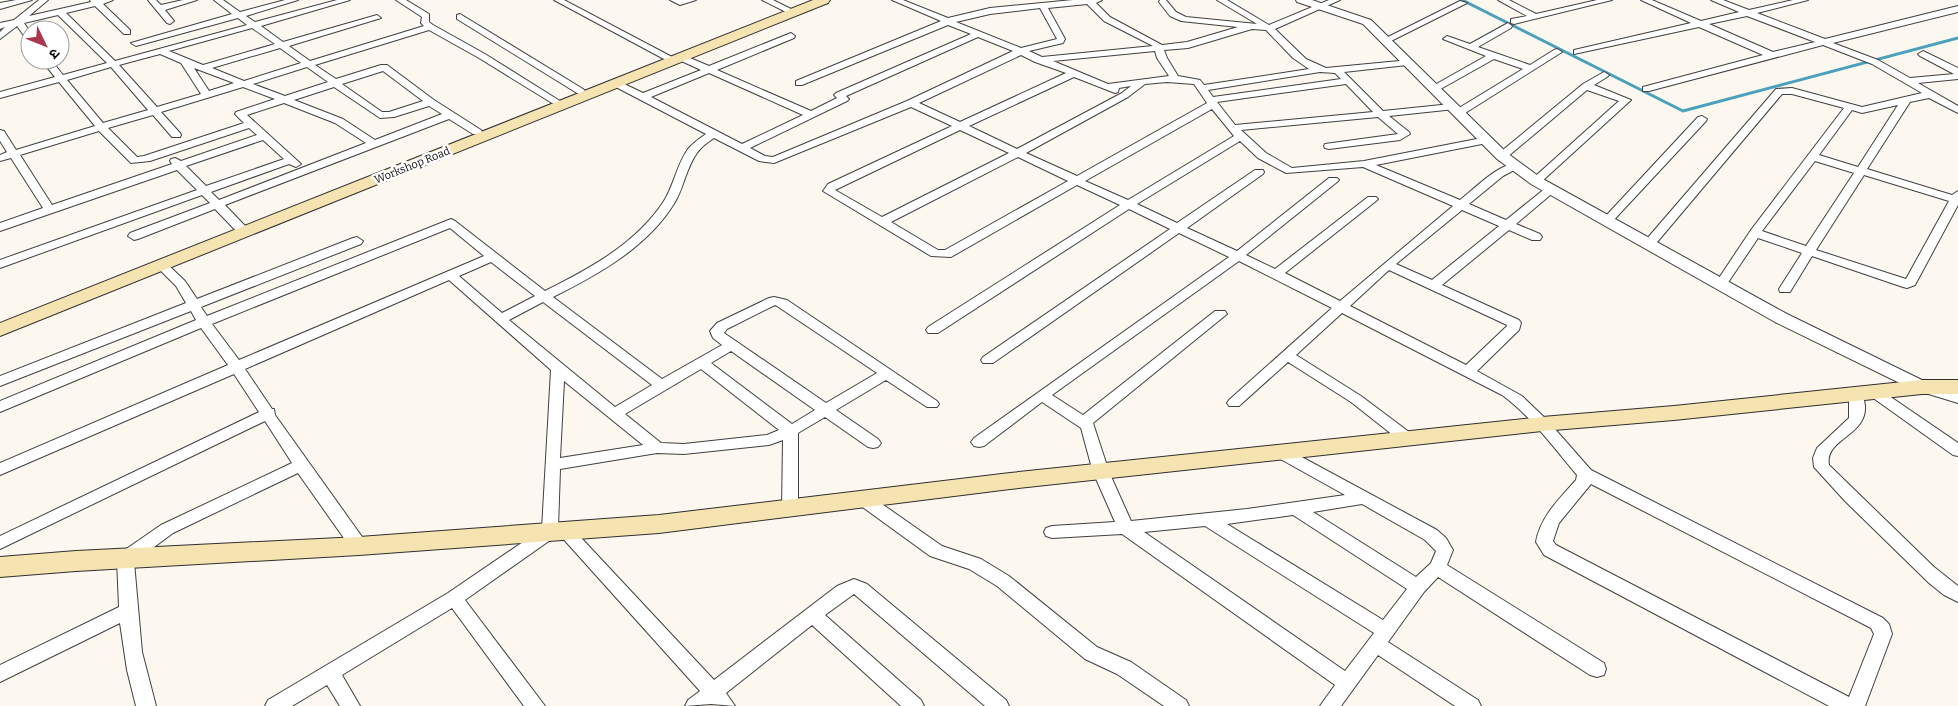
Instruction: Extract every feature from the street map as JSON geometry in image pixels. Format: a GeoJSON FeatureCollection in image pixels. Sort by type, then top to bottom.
{"type":"FeatureCollection","features":[{"type":"Feature","properties":{"kind":"main road","name":"Workshop Road"},"geometry":{"type":"LineString","coordinates":[[790,11],[810,0]]}},
{"type":"Feature","properties":{"kind":"main road","name":"Workshop Road"},"geometry":{"type":"LineString","coordinates":[[0,330],[161,265],[241,229],[477,132],[790,11],[824,0]]}},
{"type":"Feature","properties":{"kind":"main road","name":"Workshop Road"},"geometry":{"type":"LineString","coordinates":[[0,321],[615,83],[674,57]]}},
{"type":"Feature","properties":{"kind":"main road"},"geometry":{"type":"LineString","coordinates":[[0,567],[358,546],[659,524],[1101,472],[1542,424],[1922,387],[1958,387]]}},
{"type":"Feature","properties":{"kind":"street"},"geometry":{"type":"LineString","coordinates":[[0,6],[10,2],[28,0]]}},
{"type":"Feature","properties":{"kind":"street"},"geometry":{"type":"LineString","coordinates":[[0,36],[44,0]]}},
{"type":"Feature","properties":{"kind":"street"},"geometry":{"type":"LineString","coordinates":[[0,26],[109,0]]}},
{"type":"Feature","properties":{"kind":"street"},"geometry":{"type":"LineString","coordinates":[[152,0],[161,8],[170,21]]}},
{"type":"Feature","properties":{"kind":"street"},"geometry":{"type":"LineString","coordinates":[[161,8],[193,0]]}},
{"type":"Feature","properties":{"kind":"street"},"geometry":{"type":"LineString","coordinates":[[218,0],[384,116],[430,102]]}},
{"type":"Feature","properties":{"kind":"street"},"geometry":{"type":"LineString","coordinates":[[136,43],[294,0]]}},
{"type":"Feature","properties":{"kind":"street"},"geometry":{"type":"LineString","coordinates":[[0,95],[346,0]]}},
{"type":"Feature","properties":{"kind":"street"},"geometry":{"type":"LineString","coordinates":[[400,0],[426,16],[425,23],[430,27],[482,56],[555,101]]}},
{"type":"Feature","properties":{"kind":"street"},"geometry":{"type":"LineString","coordinates":[[558,0],[674,57],[709,70],[811,116]]}},
{"type":"Feature","properties":{"kind":"street"},"geometry":{"type":"LineString","coordinates":[[674,0],[680,2],[692,0]]}},
{"type":"Feature","properties":{"kind":"street"},"geometry":{"type":"LineString","coordinates":[[766,0],[790,11]]}},
{"type":"Feature","properties":{"kind":"street"},"geometry":{"type":"LineString","coordinates":[[896,0],[1125,95]]}},
{"type":"Feature","properties":{"kind":"street"},"geometry":{"type":"LineString","coordinates":[[799,83],[972,14],[1092,0],[1107,19],[1154,42],[1160,48],[1162,58],[1175,78]]}},
{"type":"Feature","properties":{"kind":"street"},"geometry":{"type":"LineString","coordinates":[[1222,0],[1269,28],[1305,64],[1319,70]]}},
{"type":"Feature","properties":{"kind":"street"},"geometry":{"type":"LineString","coordinates":[[1301,0],[1361,19],[1386,40],[1502,156],[1536,181],[1781,318],[1922,387],[1958,398]]}},
{"type":"Feature","properties":{"kind":"street"},"geometry":{"type":"LineString","coordinates":[[1163,2],[1173,14],[1184,19],[1249,28],[1269,28],[1336,0]]}},
{"type":"Feature","properties":{"kind":"street"},"geometry":{"type":"LineString","coordinates":[[1502,0],[1534,16]]}},
{"type":"Feature","properties":{"kind":"street"},"geometry":{"type":"LineString","coordinates":[[1471,47],[1511,23],[1534,16],[1608,0]]}},
{"type":"Feature","properties":{"kind":"street"},"geometry":{"type":"LineString","coordinates":[[1645,0],[1772,55]]}},
{"type":"Feature","properties":{"kind":"street"},"geometry":{"type":"LineString","coordinates":[[1715,0],[1871,61],[1956,107]]}},
{"type":"Feature","properties":{"kind":"street"},"geometry":{"type":"LineString","coordinates":[[1577,52],[1799,0]]}},
{"type":"Feature","properties":{"kind":"street"},"geometry":{"type":"LineString","coordinates":[[96,2],[127,32]]}},
{"type":"Feature","properties":{"kind":"street"},"geometry":{"type":"LineString","coordinates":[[1386,40],[1463,3]]}},
{"type":"Feature","properties":{"kind":"street"},"geometry":{"type":"LineString","coordinates":[[615,83],[762,159],[774,160],[911,103],[1019,52],[1031,47],[1061,40],[1043,6]]}},
{"type":"Feature","properties":{"kind":"street"},"geometry":{"type":"LineString","coordinates":[[1646,89],[1772,55],[1958,10]]}},
{"type":"Feature","properties":{"kind":"street"},"geometry":{"type":"LineString","coordinates":[[60,12],[113,64],[176,135]]}},
{"type":"Feature","properties":{"kind":"street"},"geometry":{"type":"LineString","coordinates":[[460,17],[580,91]]}},
{"type":"Feature","properties":{"kind":"street"},"geometry":{"type":"LineString","coordinates":[[205,67],[377,18]]}},
{"type":"Feature","properties":{"kind":"street"},"geometry":{"type":"LineString","coordinates":[[0,158],[430,27]]}},
{"type":"Feature","properties":{"kind":"street"},"geometry":{"type":"LineString","coordinates":[[1037,60],[1198,43],[1249,28]]}},
{"type":"Feature","properties":{"kind":"street"},"geometry":{"type":"LineString","coordinates":[[742,148],[844,99],[839,95],[978,34]]}},
{"type":"Feature","properties":{"kind":"street"},"geometry":{"type":"LineString","coordinates":[[643,97],[791,36]]}},
{"type":"Feature","properties":{"kind":"street"},"geometry":{"type":"LineString","coordinates":[[1447,39],[1530,68]]}},
{"type":"Feature","properties":{"kind":"street"},"geometry":{"type":"LineString","coordinates":[[160,51],[339,121],[374,144]]}},
{"type":"Feature","properties":{"kind":"street"},"geometry":{"type":"LineString","coordinates":[[934,330],[1238,132],[1382,115],[1455,110],[1558,52]]}},
{"type":"Feature","properties":{"kind":"street"},"geometry":{"type":"LineString","coordinates":[[1923,54],[1958,72]]}},
{"type":"Feature","properties":{"kind":"street"},"geometry":{"type":"LineString","coordinates":[[1434,89],[1494,55]]}},
{"type":"Feature","properties":{"kind":"street"},"geometry":{"type":"LineString","coordinates":[[185,61],[207,96]]}},
{"type":"Feature","properties":{"kind":"street"},"geometry":{"type":"LineString","coordinates":[[1201,88],[1319,70],[1337,70],[1407,62]]}},
{"type":"Feature","properties":{"kind":"street"},"geometry":{"type":"LineString","coordinates":[[304,171],[240,114],[384,67],[430,102],[477,132]]}},
{"type":"Feature","properties":{"kind":"street"},"geometry":{"type":"LineString","coordinates":[[53,70],[101,128],[135,161],[166,153],[251,124]]}},
{"type":"Feature","properties":{"kind":"street"},"geometry":{"type":"LineString","coordinates":[[1329,146],[1403,136],[1404,134],[1337,70]]}},
{"type":"Feature","properties":{"kind":"street"},"geometry":{"type":"LineString","coordinates":[[1072,74],[829,189],[832,194],[884,221],[935,252],[947,254],[1212,102],[1347,81]]}},
{"type":"Feature","properties":{"kind":"street"},"geometry":{"type":"LineString","coordinates":[[1502,156],[1586,86],[1604,75]]}},
{"type":"Feature","properties":{"kind":"street"},"geometry":{"type":"LineString","coordinates":[[1909,81],[1958,76]]}},
{"type":"Feature","properties":{"kind":"street"},"geometry":{"type":"LineString","coordinates":[[1107,87],[1175,78],[1193,80],[1238,132],[1265,156],[1290,171],[1364,164],[1487,140]]}},
{"type":"Feature","properties":{"kind":"street"},"geometry":{"type":"LineString","coordinates":[[884,221],[1017,153],[1125,95],[1141,83]]}},
{"type":"Feature","properties":{"kind":"street"},"geometry":{"type":"LineString","coordinates":[[1536,181],[1626,100],[1586,86]]}},
{"type":"Feature","properties":{"kind":"street"},"geometry":{"type":"LineString","coordinates":[[1648,244],[1779,91],[1792,91],[1849,108],[1868,110],[1932,94]]}},
{"type":"Feature","properties":{"kind":"street"},"geometry":{"type":"LineString","coordinates":[[1785,289],[1907,99]]}},
{"type":"Feature","properties":{"kind":"street"},"geometry":{"type":"LineString","coordinates":[[911,103],[1276,274],[1496,386],[1517,399],[1542,424],[1585,474],[1877,623],[1882,629],[1883,634],[1855,706]]}},
{"type":"Feature","properties":{"kind":"street"},"geometry":{"type":"LineString","coordinates":[[1721,284],[1755,233],[1849,108]]}},
{"type":"Feature","properties":{"kind":"street"},"geometry":{"type":"LineString","coordinates":[[134,236],[450,115]]}},
{"type":"Feature","properties":{"kind":"street"},"geometry":{"type":"LineString","coordinates":[[1607,220],[1702,119]]}},
{"type":"Feature","properties":{"kind":"street"},"geometry":{"type":"LineString","coordinates":[[0,133],[50,210]]}},
{"type":"Feature","properties":{"kind":"street"},"geometry":{"type":"LineString","coordinates":[[500,319],[592,273],[621,252],[650,227],[670,201],[693,150],[713,133]]}},
{"type":"Feature","properties":{"kind":"street"},"geometry":{"type":"LineString","coordinates":[[0,227],[264,136]]}},
{"type":"Feature","properties":{"kind":"street"},"geometry":{"type":"LineString","coordinates":[[166,153],[241,229]]}},
{"type":"Feature","properties":{"kind":"street"},"geometry":{"type":"LineString","coordinates":[[1755,233],[1907,284],[1911,282],[1957,197],[1814,157]]}},
{"type":"Feature","properties":{"kind":"street"},"geometry":{"type":"LineString","coordinates":[[0,264],[290,160]]}},
{"type":"Feature","properties":{"kind":"street"},"geometry":{"type":"LineString","coordinates":[[1364,164],[1536,237]]}},
{"type":"Feature","properties":{"kind":"street"},"geometry":{"type":"LineString","coordinates":[[1234,403],[1388,264],[1502,172],[1514,166]]}},
{"type":"Feature","properties":{"kind":"street"},"geometry":{"type":"LineString","coordinates":[[988,360],[1259,172]]}},
{"type":"Feature","properties":{"kind":"street"},"geometry":{"type":"LineString","coordinates":[[979,442],[1237,257],[1333,180]]}},
{"type":"Feature","properties":{"kind":"street"},"geometry":{"type":"LineString","coordinates":[[1433,286],[1551,189]]}},
{"type":"Feature","properties":{"kind":"street"},"geometry":{"type":"LineString","coordinates":[[1276,274],[1372,199]]}},
{"type":"Feature","properties":{"kind":"street"},"geometry":{"type":"LineString","coordinates":[[0,407],[204,322],[451,223],[662,386]]}},
{"type":"Feature","properties":{"kind":"street"},"geometry":{"type":"LineString","coordinates":[[0,380],[356,241]]}},
{"type":"Feature","properties":{"kind":"street"},"geometry":{"type":"LineString","coordinates":[[0,469],[492,256]]}},
{"type":"Feature","properties":{"kind":"street"},"geometry":{"type":"LineString","coordinates":[[1388,264],[1510,320],[1514,324],[1468,372]]}},
{"type":"Feature","properties":{"kind":"street"},"geometry":{"type":"LineString","coordinates":[[161,265],[181,284],[204,322],[269,413],[301,465],[358,546]]}},
{"type":"Feature","properties":{"kind":"street"},"geometry":{"type":"LineString","coordinates":[[450,275],[558,369],[657,448]]}},
{"type":"Feature","properties":{"kind":"street"},"geometry":{"type":"LineString","coordinates":[[872,443],[718,335],[717,331],[722,326],[774,301],[782,303],[932,404]]}},
{"type":"Feature","properties":{"kind":"street"},"geometry":{"type":"LineString","coordinates":[[1084,422],[1220,314]]}},
{"type":"Feature","properties":{"kind":"street"},"geometry":{"type":"LineString","coordinates":[[614,414],[732,345]]}},
{"type":"Feature","properties":{"kind":"street"},"geometry":{"type":"LineString","coordinates":[[1286,355],[1356,398],[1408,439]]}},
{"type":"Feature","properties":{"kind":"street"},"geometry":{"type":"LineString","coordinates":[[702,363],[791,431]]}},
{"type":"Feature","properties":{"kind":"street"},"geometry":{"type":"LineString","coordinates":[[558,369],[552,465],[558,532],[725,706]]}},
{"type":"Feature","properties":{"kind":"street"},"geometry":{"type":"LineString","coordinates":[[552,465],[657,448],[684,448],[769,440],[791,431],[886,374]]}},
{"type":"Feature","properties":{"kind":"street"},"geometry":{"type":"LineString","coordinates":[[1958,451],[1865,393],[1858,408],[1855,421],[1822,450],[1819,459],[1822,467],[1863,510],[1946,588],[1958,595]]}},
{"type":"Feature","properties":{"kind":"street"},"geometry":{"type":"LineString","coordinates":[[1042,395],[1084,422],[1090,432],[1101,472],[1126,528],[1346,682]]}},
{"type":"Feature","properties":{"kind":"street"},"geometry":{"type":"LineString","coordinates":[[0,543],[269,413]]}},
{"type":"Feature","properties":{"kind":"street"},"geometry":{"type":"LineString","coordinates":[[790,508],[791,431]]}},
{"type":"Feature","properties":{"kind":"street"},"geometry":{"type":"LineString","coordinates":[[1280,452],[1431,535],[1445,550],[1436,567],[1418,587],[1330,706]]}},
{"type":"Feature","properties":{"kind":"street"},"geometry":{"type":"LineString","coordinates":[[143,705],[129,631],[125,559],[167,529],[301,465]]}},
{"type":"Feature","properties":{"kind":"street"},"geometry":{"type":"LineString","coordinates":[[1585,474],[1584,482],[1550,525],[1544,537],[1544,542],[1550,550],[1848,706]]}},
{"type":"Feature","properties":{"kind":"street"},"geometry":{"type":"LineString","coordinates":[[1052,532],[1126,528],[1208,520],[1297,510],[1363,498]]}},
{"type":"Feature","properties":{"kind":"street"},"geometry":{"type":"LineString","coordinates":[[864,499],[936,551],[976,564],[988,571],[1091,653],[1124,668],[1178,706]]}},
{"type":"Feature","properties":{"kind":"street"},"geometry":{"type":"LineString","coordinates":[[1297,510],[1418,587]]}},
{"type":"Feature","properties":{"kind":"street"},"geometry":{"type":"LineString","coordinates":[[1208,520],[1381,638],[1471,706]]}},
{"type":"Feature","properties":{"kind":"street"},"geometry":{"type":"LineString","coordinates":[[275,706],[454,598],[558,532]]}},
{"type":"Feature","properties":{"kind":"street"},"geometry":{"type":"LineString","coordinates":[[1436,567],[1598,669]]}},
{"type":"Feature","properties":{"kind":"street"},"geometry":{"type":"LineString","coordinates":[[695,706],[844,591],[854,586],[861,589],[999,706]]}},
{"type":"Feature","properties":{"kind":"street"},"geometry":{"type":"LineString","coordinates":[[454,598],[535,706]]}},
{"type":"Feature","properties":{"kind":"street"},"geometry":{"type":"LineString","coordinates":[[0,674],[128,611]]}},
{"type":"Feature","properties":{"kind":"street"},"geometry":{"type":"LineString","coordinates":[[814,616],[914,706]]}},
{"type":"Feature","properties":{"kind":"street"},"geometry":{"type":"LineString","coordinates":[[330,673],[350,706]]}},
{"type":"Feature","properties":{"kind":"waterway"},"geometry":{"type":"LineString","coordinates":[[1462,0],[1683,111],[1958,38]]}}]}
